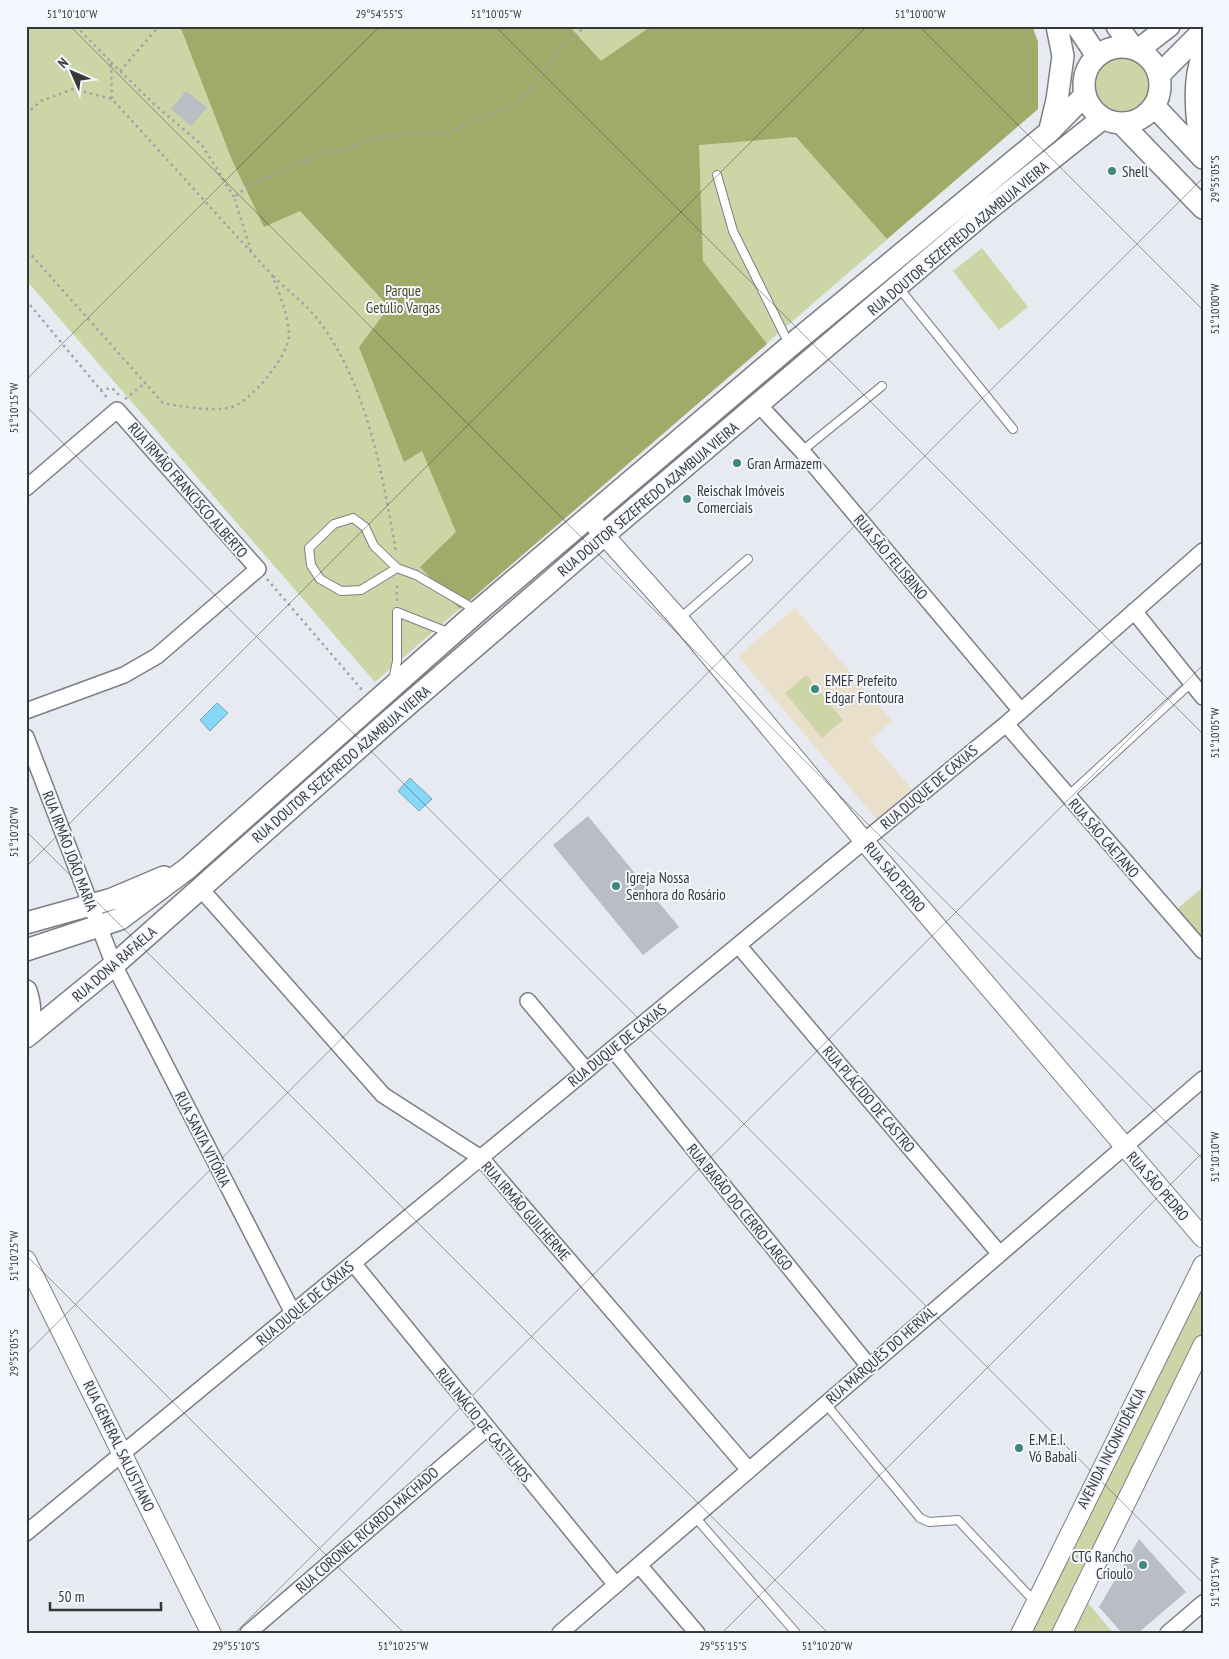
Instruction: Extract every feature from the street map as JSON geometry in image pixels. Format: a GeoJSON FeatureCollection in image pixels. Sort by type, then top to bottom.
{"type":"FeatureCollection","features":[{"type":"Feature","properties":{"kind":"main road"},"geometry":{"type":"LineString","coordinates":[[1049,132],[1058,100],[1063,56],[1057,26]]}},
{"type":"Feature","properties":{"kind":"main road"},"geometry":{"type":"LineString","coordinates":[[1077,26],[1097,56]]}},
{"type":"Feature","properties":{"kind":"main road"},"geometry":{"type":"LineString","coordinates":[[1112,121],[1134,121],[1145,115],[1154,106],[1159,96],[1159,75],[1151,60],[1136,49],[1117,26]]}},
{"type":"Feature","properties":{"kind":"main road"},"geometry":{"type":"LineString","coordinates":[[1169,26],[1136,49],[1116,47],[1097,56],[1085,74],[1085,95],[1091,108],[1112,121],[1203,208]]}},
{"type":"Feature","properties":{"kind":"main road"},"geometry":{"type":"LineString","coordinates":[[1159,75],[1203,31]]}},
{"type":"Feature","properties":{"kind":"main road"},"geometry":{"type":"LineString","coordinates":[[1203,55],[1199,64],[1196,119],[1203,157]]}},
{"type":"Feature","properties":{"kind":"main road","name":"RUA DOUTOR SEZEFREDO AZAMBUJA VIEIRA"},"geometry":{"type":"LineString","coordinates":[[26,950],[120,919],[188,868],[373,702],[478,611],[790,346],[1049,132],[1085,95]]}},
{"type":"Feature","properties":{"kind":"main road"},"geometry":{"type":"LineString","coordinates":[[1154,106],[1203,157]]}},
{"type":"Feature","properties":{"kind":"main road","name":"RUA DOUTOR SEZEFREDO AZAMBUJA VIEIRA"},"geometry":{"type":"LineString","coordinates":[[200,888],[604,535],[985,212],[1112,121]]}},
{"type":"Feature","properties":{"kind":"main road","name":"RUA DOUTOR SEZEFREDO AZAMBUJA VIEIRA"},"geometry":{"type":"LineString","coordinates":[[26,923],[91,906],[188,868]]}},
{"type":"Feature","properties":{"kind":"main road","name":"RUA DONA RAFAELA"},"geometry":{"type":"LineString","coordinates":[[26,1037],[114,965],[200,888]]}},
{"type":"Feature","properties":{"kind":"main road"},"geometry":{"type":"LineString","coordinates":[[26,991],[31,1004],[31,1018],[26,1032]]}},
{"type":"Feature","properties":{"kind":"street"},"geometry":{"type":"LineString","coordinates":[[26,488],[121,405]]}},
{"type":"Feature","properties":{"kind":"street","name":"RUA IRMÃO FRANCISCO ALBERTO"},"geometry":{"type":"LineString","coordinates":[[121,405],[258,569]]}},
{"type":"Feature","properties":{"kind":"street","name":"RUA SÃO FELISBINO"},"geometry":{"type":"LineString","coordinates":[[759,405],[802,451],[1021,711]]}},
{"type":"Feature","properties":{"kind":"street","name":"RUA SÃO PEDRO"},"geometry":{"type":"LineString","coordinates":[[588,517],[679,619],[864,841],[1203,1238]]}},
{"type":"Feature","properties":{"kind":"street","name":"RUA DUQUE DE CAXIAS"},"geometry":{"type":"LineString","coordinates":[[26,1533],[1006,724],[1203,551]]}},
{"type":"Feature","properties":{"kind":"street"},"geometry":{"type":"LineString","coordinates":[[26,711],[124,675],[157,656],[258,569]]}},
{"type":"Feature","properties":{"kind":"street"},"geometry":{"type":"LineString","coordinates":[[1134,611],[1203,697]]}},
{"type":"Feature","properties":{"kind":"street","name":"RUA SÃO CAETANO"},"geometry":{"type":"LineString","coordinates":[[1006,724],[1203,951]]}},
{"type":"Feature","properties":{"kind":"street","name":"RUA IRMÃO JOÃO MARIA"},"geometry":{"type":"LineString","coordinates":[[26,738],[114,965]]}},
{"type":"Feature","properties":{"kind":"street","name":"RUA IRMÃO GUILHERME"},"geometry":{"type":"LineString","coordinates":[[200,888],[383,1094],[481,1158],[749,1470]]}},
{"type":"Feature","properties":{"kind":"street","name":"RUA PLÁCIDO DE CASTRO"},"geometry":{"type":"LineString","coordinates":[[738,945],[999,1253]]}},
{"type":"Feature","properties":{"kind":"street","name":"RUA SANTA VITÓRIA"},"geometry":{"type":"LineString","coordinates":[[114,965],[293,1313]]}},
{"type":"Feature","properties":{"kind":"street"},"geometry":{"type":"LineString","coordinates":[[528,1001],[586,1070]]}},
{"type":"Feature","properties":{"kind":"street","name":"RUA BARÃO DO CERRO LARGO"},"geometry":{"type":"LineString","coordinates":[[612,1049],[868,1366]]}},
{"type":"Feature","properties":{"kind":"street","name":"RUA MARQUÊS DO HERVAL"},"geometry":{"type":"LineString","coordinates":[[560,1633],[1203,1079]]}},
{"type":"Feature","properties":{"kind":"street","name":"RUA GENERAL SALUSTIANO"},"geometry":{"type":"LineString","coordinates":[[26,1260],[211,1633]]}},
{"type":"Feature","properties":{"kind":"street","name":"RUA INÁCIO DE CASTILHOS"},"geometry":{"type":"LineString","coordinates":[[353,1263],[616,1586]]}},
{"type":"Feature","properties":{"kind":"street","name":"AVENIDA INCONFIDÊNCIA"},"geometry":{"type":"LineString","coordinates":[[1021,1633],[1203,1265]]}},
{"type":"Feature","properties":{"kind":"street"},"geometry":{"type":"LineString","coordinates":[[1062,1633],[1203,1345]]}},
{"type":"Feature","properties":{"kind":"street","name":"RUA CORONEL RICARDO MACHADO"},"geometry":{"type":"LineString","coordinates":[[248,1633],[487,1428]]}},
{"type":"Feature","properties":{"kind":"street"},"geometry":{"type":"LineString","coordinates":[[639,1565],[697,1633]]}},
{"type":"Feature","properties":{"kind":"street"},"geometry":{"type":"LineString","coordinates":[[1172,1631],[1203,1603]]}},
{"type":"Feature","properties":{"kind":"lane"},"geometry":{"type":"LineString","coordinates":[[717,175],[733,231],[790,346]]}},
{"type":"Feature","properties":{"kind":"lane"},"geometry":{"type":"LineString","coordinates":[[898,287],[1013,429]]}},
{"type":"Feature","properties":{"kind":"lane"},"geometry":{"type":"LineString","coordinates":[[802,451],[882,386]]}},
{"type":"Feature","properties":{"kind":"lane"},"geometry":{"type":"LineString","coordinates":[[397,568],[361,590],[341,591],[320,579],[312,565],[310,548],[334,524],[353,518],[365,527],[374,546],[397,568],[416,575],[478,611]]}},
{"type":"Feature","properties":{"kind":"lane"},"geometry":{"type":"LineString","coordinates":[[679,619],[748,559]]}},
{"type":"Feature","properties":{"kind":"lane"},"geometry":{"type":"LineString","coordinates":[[392,686],[396,660],[397,612],[452,634]]}},
{"type":"Feature","properties":{"kind":"lane"},"geometry":{"type":"LineString","coordinates":[[1068,796],[1191,683]]}},
{"type":"Feature","properties":{"kind":"lane"},"geometry":{"type":"LineString","coordinates":[[825,1403],[920,1518],[929,1522],[958,1520],[1035,1602]]}},
{"type":"Feature","properties":{"kind":"lane"},"geometry":{"type":"LineString","coordinates":[[695,1517],[796,1633]]}},
{"type":"Feature","properties":{"kind":"path"},"geometry":{"type":"LineString","coordinates":[[76,26],[155,105],[202,145],[234,197],[251,252]]}},
{"type":"Feature","properties":{"kind":"path"},"geometry":{"type":"LineString","coordinates":[[120,71],[159,26]]}},
{"type":"Feature","properties":{"kind":"path"},"geometry":{"type":"LineString","coordinates":[[234,197],[252,184],[323,153],[352,147],[371,139],[385,136],[454,131],[474,121],[512,107],[525,95],[563,46],[586,26]]}},
{"type":"Feature","properties":{"kind":"path"},"geometry":{"type":"LineString","coordinates":[[111,62],[112,99]]}},
{"type":"Feature","properties":{"kind":"path"},"geometry":{"type":"LineString","coordinates":[[26,114],[41,101],[73,89],[112,99],[272,275],[319,321],[353,378],[382,472],[397,556],[397,612]]}},
{"type":"Feature","properties":{"kind":"path"},"geometry":{"type":"LineString","coordinates":[[26,249],[163,403],[196,409],[230,408],[257,391],[276,365],[289,336],[282,298],[272,275]]}},
{"type":"Feature","properties":{"kind":"path"},"geometry":{"type":"LineString","coordinates":[[26,300],[100,390],[121,405],[145,382]]}},
{"type":"Feature","properties":{"kind":"path"},"geometry":{"type":"LineString","coordinates":[[100,390],[112,388]]}},
{"type":"Feature","properties":{"kind":"path"},"geometry":{"type":"LineString","coordinates":[[258,569],[373,702]]}},
{"type":"Feature","properties":{"kind":"shaded area","name":"EMEF Prefeito Edgar Fontoura"},"geometry":{"type":"Polygon","coordinates":[[[795,608],[892,721],[870,740],[913,791],[878,821],[738,656],[795,608]]]}},
{"type":"Feature","properties":{"kind":"green space","name":"Parque Getúlio Vargas"},"geometry":{"type":"Polygon","coordinates":[[[26,26],[1032,26],[1038,42],[1038,109],[375,682],[26,280],[26,26]]]}},
{"type":"Feature","properties":{"kind":"green space"},"geometry":{"type":"Polygon","coordinates":[[[180,26],[569,26],[601,61],[650,27],[660,26],[1032,26],[1038,42],[1038,109],[887,239],[796,137],[699,145],[703,261],[767,344],[460,609],[420,567],[456,532],[422,451],[404,462],[359,347],[389,307],[300,211],[264,227],[232,160],[180,26]]]}},
{"type":"Feature","properties":{"kind":"green space"},"geometry":{"type":"Polygon","coordinates":[[[1116,53],[1128,53],[1145,62],[1152,73],[1154,85],[1152,97],[1145,108],[1128,117],[1116,117],[1104,112],[1095,103],[1090,91],[1090,79],[1095,67],[1104,58],[1116,53]]]}},
{"type":"Feature","properties":{"kind":"green space"},"geometry":{"type":"Polygon","coordinates":[[[982,248],[1028,307],[999,330],[953,271],[982,248]]]}},
{"type":"Feature","properties":{"kind":"green space"},"geometry":{"type":"Polygon","coordinates":[[[806,675],[843,720],[822,738],[785,693],[806,675]]]}},
{"type":"Feature","properties":{"kind":"green space"},"geometry":{"type":"Polygon","coordinates":[[[1203,887],[1203,940],[1177,909],[1203,887]]]}},
{"type":"Feature","properties":{"kind":"green space"},"geometry":{"type":"Polygon","coordinates":[[[1203,1288],[1203,1333],[1056,1633],[1031,1633],[1203,1288]]]}},
{"type":"Feature","properties":{"kind":"green space"},"geometry":{"type":"Polygon","coordinates":[[[1087,1602],[1113,1633],[1072,1633],[1087,1602]]]}},
{"type":"Feature","properties":{"kind":"water"},"geometry":{"type":"Polygon","coordinates":[[[217,703],[228,713],[210,731],[200,720],[217,703]]]}},
{"type":"Feature","properties":{"kind":"water"},"geometry":{"type":"Polygon","coordinates":[[[410,778],[432,799],[419,811],[398,791],[410,778]]]}},
{"type":"Feature","properties":{"kind":"building"},"geometry":{"type":"Polygon","coordinates":[[[186,91],[207,108],[191,126],[171,109],[186,91]]]}},
{"type":"Feature","properties":{"kind":"building","name":"Igreja Nossa Senhora do Rosário"},"geometry":{"type":"Polygon","coordinates":[[[588,816],[679,927],[643,955],[553,845],[588,816]]]}},
{"type":"Feature","properties":{"kind":"building","name":"CTG Rancho Crioulo"},"geometry":{"type":"Polygon","coordinates":[[[1139,1539],[1186,1592],[1138,1633],[1122,1633],[1099,1607],[1139,1539]]]}},
{"type":"Feature","properties":{"kind":"place","name":"Shell"},"geometry":{"type":"Point","coordinates":[1112,171]}},
{"type":"Feature","properties":{"kind":"place","name":"Gran Armazem"},"geometry":{"type":"Point","coordinates":[737,463]}},
{"type":"Feature","properties":{"kind":"place","name":"Reischak Imóveis Comerciais"},"geometry":{"type":"Point","coordinates":[687,499]}},
{"type":"Feature","properties":{"kind":"place","name":"EMEF Prefeito Edgar Fontoura"},"geometry":{"type":"Point","coordinates":[815,689]}},
{"type":"Feature","properties":{"kind":"place","name":"Igreja Nossa Senhora do Rosário"},"geometry":{"type":"Point","coordinates":[616,886]}},
{"type":"Feature","properties":{"kind":"place","name":"E.M.E.I. Vó Babali"},"geometry":{"type":"Point","coordinates":[1019,1448]}},
{"type":"Feature","properties":{"kind":"place","name":"CTG Rancho Crioulo"},"geometry":{"type":"Point","coordinates":[1143,1565]}}]}
